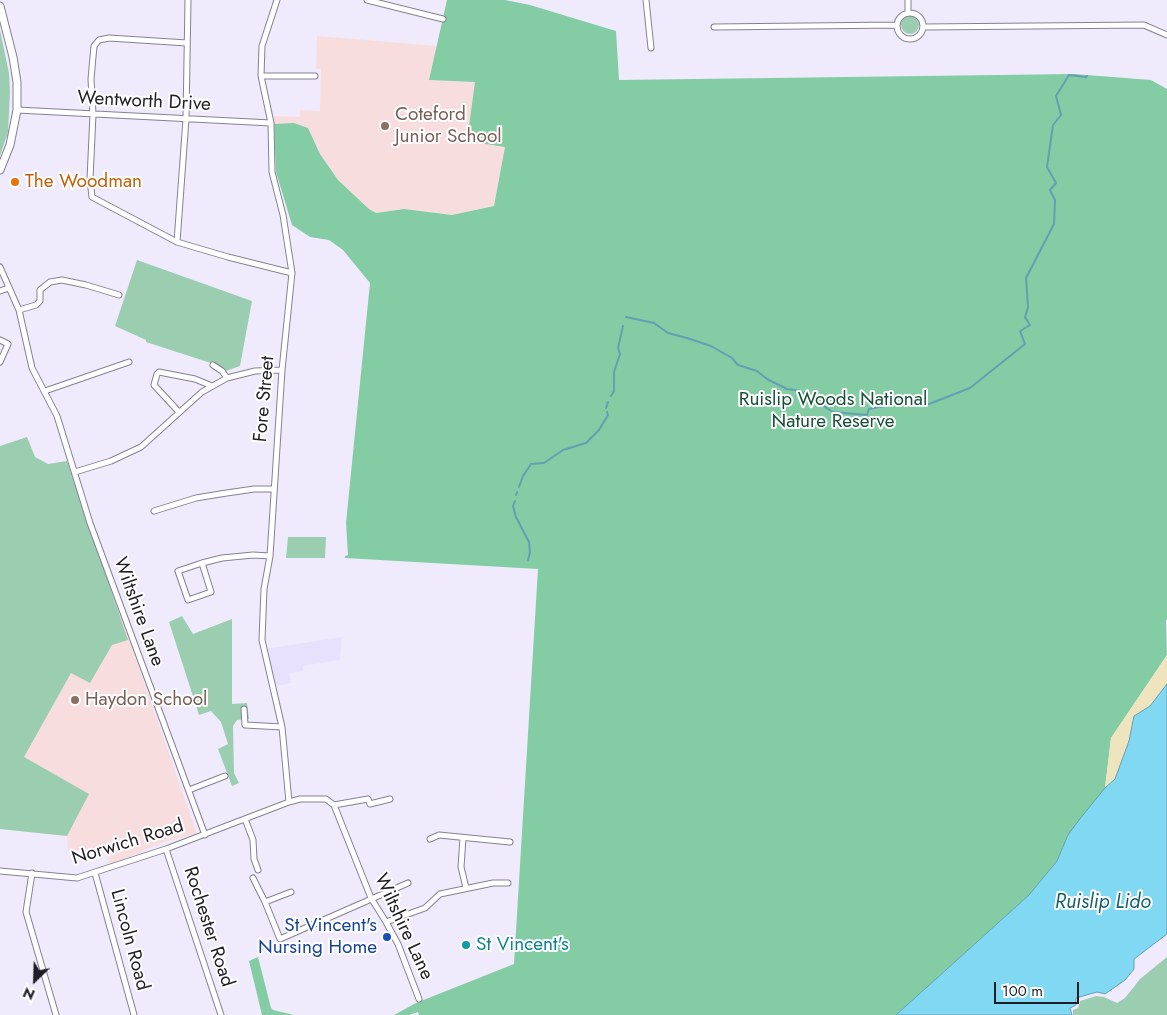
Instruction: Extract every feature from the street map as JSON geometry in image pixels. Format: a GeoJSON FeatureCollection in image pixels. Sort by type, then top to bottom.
{"type":"FeatureCollection","features":[{"type":"Feature","properties":{"kind":"main road"},"geometry":{"type":"LineString","coordinates":[[0,6],[14,57],[17,82],[17,110],[10,145],[0,170]]}},
{"type":"Feature","properties":{"kind":"street"},"geometry":{"type":"LineString","coordinates":[[177,242],[186,119],[188,0]]}},
{"type":"Feature","properties":{"kind":"street","name":"Fore Street"},"geometry":{"type":"LineString","coordinates":[[277,0],[262,46],[261,76],[270,123],[272,172],[283,216],[292,273],[282,370],[270,556],[264,589],[262,640],[282,727],[289,802]]}},
{"type":"Feature","properties":{"kind":"street"},"geometry":{"type":"LineString","coordinates":[[367,0],[443,19]]}},
{"type":"Feature","properties":{"kind":"street"},"geometry":{"type":"LineString","coordinates":[[646,0],[652,48]]}},
{"type":"Feature","properties":{"kind":"street"},"geometry":{"type":"LineString","coordinates":[[908,0],[908,12]]}},
{"type":"Feature","properties":{"kind":"street"},"geometry":{"type":"LineString","coordinates":[[908,12],[918,15],[921,18],[923,27],[918,36],[909,39],[901,35],[896,25],[900,16],[908,12]]}},
{"type":"Feature","properties":{"kind":"street"},"geometry":{"type":"LineString","coordinates":[[923,27],[1144,24],[1167,35]]}},
{"type":"Feature","properties":{"kind":"street"},"geometry":{"type":"LineString","coordinates":[[714,27],[896,25]]}},
{"type":"Feature","properties":{"kind":"street"},"geometry":{"type":"LineString","coordinates":[[187,43],[109,38],[99,40],[94,46],[91,79],[93,114],[90,179],[92,197],[177,242],[292,273]]}},
{"type":"Feature","properties":{"kind":"street"},"geometry":{"type":"LineString","coordinates":[[261,76],[316,76]]}},
{"type":"Feature","properties":{"kind":"street","name":"Wentworth Drive"},"geometry":{"type":"LineString","coordinates":[[17,110],[270,123]]}},
{"type":"Feature","properties":{"kind":"street","name":"Wiltshire Lane"},"geometry":{"type":"LineString","coordinates":[[0,267],[19,310],[32,368],[57,416],[90,523],[205,835]]}},
{"type":"Feature","properties":{"kind":"street"},"geometry":{"type":"LineString","coordinates":[[19,310],[36,305],[40,301],[40,290],[50,282],[62,280],[119,295]]}},
{"type":"Feature","properties":{"kind":"street"},"geometry":{"type":"LineString","coordinates":[[0,291],[9,288]]}},
{"type":"Feature","properties":{"kind":"street"},"geometry":{"type":"LineString","coordinates":[[0,340],[8,344],[0,362]]}},
{"type":"Feature","properties":{"kind":"street"},"geometry":{"type":"LineString","coordinates":[[45,392],[129,362]]}},
{"type":"Feature","properties":{"kind":"street"},"geometry":{"type":"LineString","coordinates":[[212,365],[222,371],[227,378]]}},
{"type":"Feature","properties":{"kind":"street"},"geometry":{"type":"LineString","coordinates":[[75,472],[111,461],[141,447],[202,392],[227,378],[255,371],[282,370]]}},
{"type":"Feature","properties":{"kind":"street"},"geometry":{"type":"LineString","coordinates":[[179,412],[154,385],[159,372],[195,379],[212,386]]}},
{"type":"Feature","properties":{"kind":"street"},"geometry":{"type":"LineString","coordinates":[[154,511],[196,498],[254,489],[273,489]]}},
{"type":"Feature","properties":{"kind":"street"},"geometry":{"type":"LineString","coordinates":[[202,563],[211,592],[188,600],[178,571],[202,563],[222,558],[253,555],[270,556]]}},
{"type":"Feature","properties":{"kind":"street"},"geometry":{"type":"LineString","coordinates":[[244,709],[245,725],[282,727]]}},
{"type":"Feature","properties":{"kind":"street"},"geometry":{"type":"LineString","coordinates":[[189,790],[225,776]]}},
{"type":"Feature","properties":{"kind":"street"},"geometry":{"type":"LineString","coordinates":[[205,835],[300,799],[322,799],[334,804],[368,799],[370,804],[390,799]]}},
{"type":"Feature","properties":{"kind":"street","name":"Wiltshire Lane"},"geometry":{"type":"LineString","coordinates":[[334,804],[371,898],[398,944],[419,999]]}},
{"type":"Feature","properties":{"kind":"street"},"geometry":{"type":"LineString","coordinates":[[245,819],[253,840],[254,859],[258,870]]}},
{"type":"Feature","properties":{"kind":"street","name":"Norwich Road"},"geometry":{"type":"LineString","coordinates":[[0,870],[77,878],[205,835]]}},
{"type":"Feature","properties":{"kind":"street"},"geometry":{"type":"LineString","coordinates":[[430,839],[439,835],[510,842]]}},
{"type":"Feature","properties":{"kind":"street"},"geometry":{"type":"LineString","coordinates":[[462,838],[461,867],[466,888]]}},
{"type":"Feature","properties":{"kind":"street","name":"Rochester Road"},"geometry":{"type":"LineString","coordinates":[[166,849],[221,1015]]}},
{"type":"Feature","properties":{"kind":"street"},"geometry":{"type":"LineString","coordinates":[[32,873],[26,912],[56,1015]]}},
{"type":"Feature","properties":{"kind":"street","name":"Lincoln Road"},"geometry":{"type":"LineString","coordinates":[[95,873],[134,1015]]}},
{"type":"Feature","properties":{"kind":"street"},"geometry":{"type":"LineString","coordinates":[[253,878],[266,902],[280,939],[408,883]]}},
{"type":"Feature","properties":{"kind":"street"},"geometry":{"type":"LineString","coordinates":[[386,922],[425,908],[440,894],[493,883],[508,883]]}},
{"type":"Feature","properties":{"kind":"street"},"geometry":{"type":"LineString","coordinates":[[266,902],[291,892]]}},
{"type":"Feature","properties":{"kind":"shaded area","name":"Coteford Junior School"},"geometry":{"type":"Polygon","coordinates":[[[317,36],[437,46],[429,80],[475,82],[505,147],[494,206],[452,215],[404,209],[376,213],[369,209],[338,180],[320,154],[308,128],[294,123],[274,124],[274,116],[300,117],[300,110],[320,111],[321,69],[316,69],[317,36]]]}},
{"type":"Feature","properties":{"kind":"shaded area","name":"Haydon School"},"geometry":{"type":"Polygon","coordinates":[[[27,437],[35,457],[48,464],[67,461],[197,834],[164,842],[110,865],[105,850],[68,850],[67,836],[0,829],[0,446],[27,437]]]}},
{"type":"Feature","properties":{"kind":"shaded area"},"geometry":{"type":"Polygon","coordinates":[[[342,637],[340,660],[303,666],[303,671],[289,673],[291,683],[277,686],[265,649],[342,637]]]}},
{"type":"Feature","properties":{"kind":"green space","name":"Ruislip Woods National Nature Reserve"},"geometry":{"type":"Polygon","coordinates":[[[447,0],[505,0],[530,5],[616,31],[619,80],[1074,74],[1151,80],[1167,89],[1167,655],[1111,738],[1105,788],[1068,835],[1057,861],[1029,895],[896,1015],[419,1015],[418,1012],[409,1015],[394,1015],[416,1003],[514,964],[538,569],[345,558],[348,555],[346,523],[370,283],[343,250],[329,240],[310,237],[292,225],[276,172],[274,124],[294,123],[308,128],[320,154],[338,180],[369,209],[376,213],[404,209],[452,215],[494,206],[505,147],[467,141],[475,82],[429,80],[447,0]]]}},
{"type":"Feature","properties":{"kind":"green space"},"geometry":{"type":"Polygon","coordinates":[[[910,16],[916,19],[919,25],[916,31],[910,34],[904,31],[901,25],[904,19],[910,16]]]}},
{"type":"Feature","properties":{"kind":"green space"},"geometry":{"type":"Polygon","coordinates":[[[0,30],[9,73],[10,92],[8,132],[0,156],[0,30]]]}},
{"type":"Feature","properties":{"kind":"green space"},"geometry":{"type":"Polygon","coordinates":[[[137,260],[252,301],[240,366],[226,371],[220,366],[146,342],[146,340],[115,326],[137,260]]]}},
{"type":"Feature","properties":{"kind":"green space"},"geometry":{"type":"Polygon","coordinates":[[[27,437],[35,457],[48,464],[67,461],[128,640],[112,645],[90,683],[71,673],[24,757],[89,794],[67,836],[0,829],[0,446],[27,437]]]}},
{"type":"Feature","properties":{"kind":"green space"},"geometry":{"type":"Polygon","coordinates":[[[288,537],[326,537],[325,558],[286,558],[288,537]]]}},
{"type":"Feature","properties":{"kind":"green space"},"geometry":{"type":"Polygon","coordinates":[[[182,616],[193,634],[232,619],[232,704],[247,703],[249,719],[237,720],[233,726],[234,773],[239,783],[232,786],[218,749],[228,744],[221,722],[211,711],[199,715],[169,622],[182,616]]]}},
{"type":"Feature","properties":{"kind":"green space"},"geometry":{"type":"Polygon","coordinates":[[[258,957],[271,1008],[294,1015],[262,1015],[249,961],[258,957]]]}},
{"type":"Feature","properties":{"kind":"green space"},"geometry":{"type":"Polygon","coordinates":[[[1167,957],[1167,1015],[1073,1015],[1073,1010],[1078,1008],[1080,1001],[1096,996],[1104,997],[1117,1003],[1125,998],[1140,979],[1167,957]]]}},
{"type":"Feature","properties":{"kind":"sand"},"geometry":{"type":"Polygon","coordinates":[[[1167,655],[1167,684],[1150,706],[1134,716],[1129,742],[1115,779],[1105,788],[1111,738],[1167,655]]]}},
{"type":"Feature","properties":{"kind":"water","name":"Ruislip Lido"},"geometry":{"type":"Polygon","coordinates":[[[1167,684],[1167,934],[1134,959],[1134,969],[1125,980],[1105,994],[1097,992],[1076,998],[1076,1005],[1070,1008],[1072,1015],[896,1015],[1029,895],[1057,861],[1068,835],[1105,788],[1115,779],[1129,741],[1134,716],[1150,706],[1167,684]]]}},
{"type":"Feature","properties":{"kind":"waterway"},"geometry":{"type":"LineString","coordinates":[[626,317],[654,323],[668,333],[711,346],[732,358],[738,365],[757,371],[767,379],[787,389],[800,391],[833,412],[867,415],[869,409],[899,403],[929,404],[970,388],[1025,344],[1020,331],[1030,325],[1025,317],[1028,307],[1026,278],[1054,224],[1055,200],[1050,190],[1056,183],[1047,167],[1053,125],[1061,115],[1056,96],[1069,75],[1087,76]]}},
{"type":"Feature","properties":{"kind":"waterway"},"geometry":{"type":"LineString","coordinates":[[611,396],[614,391],[614,372],[620,354],[618,348],[623,326]]}},
{"type":"Feature","properties":{"kind":"waterway"},"geometry":{"type":"LineString","coordinates":[[606,408],[608,402]]}},
{"type":"Feature","properties":{"kind":"waterway"},"geometry":{"type":"LineString","coordinates":[[519,487],[523,476],[531,464],[544,463],[563,450],[586,443],[599,430],[608,415],[607,412]]}},
{"type":"Feature","properties":{"kind":"waterway"},"geometry":{"type":"LineString","coordinates":[[515,501],[513,506],[516,517],[529,542],[530,553],[528,560]]}},
{"type":"Feature","properties":{"kind":"place","name":"Coteford Junior School"},"geometry":{"type":"Point","coordinates":[385,126]}},
{"type":"Feature","properties":{"kind":"place","name":"The Woodman"},"geometry":{"type":"Point","coordinates":[15,182]}},
{"type":"Feature","properties":{"kind":"place","name":"Haydon School"},"geometry":{"type":"Point","coordinates":[75,700]}},
{"type":"Feature","properties":{"kind":"place","name":"St Vincent's Nursing Home"},"geometry":{"type":"Point","coordinates":[387,937]}},
{"type":"Feature","properties":{"kind":"place","name":"St Vincent's"},"geometry":{"type":"Point","coordinates":[466,945]}}]}
